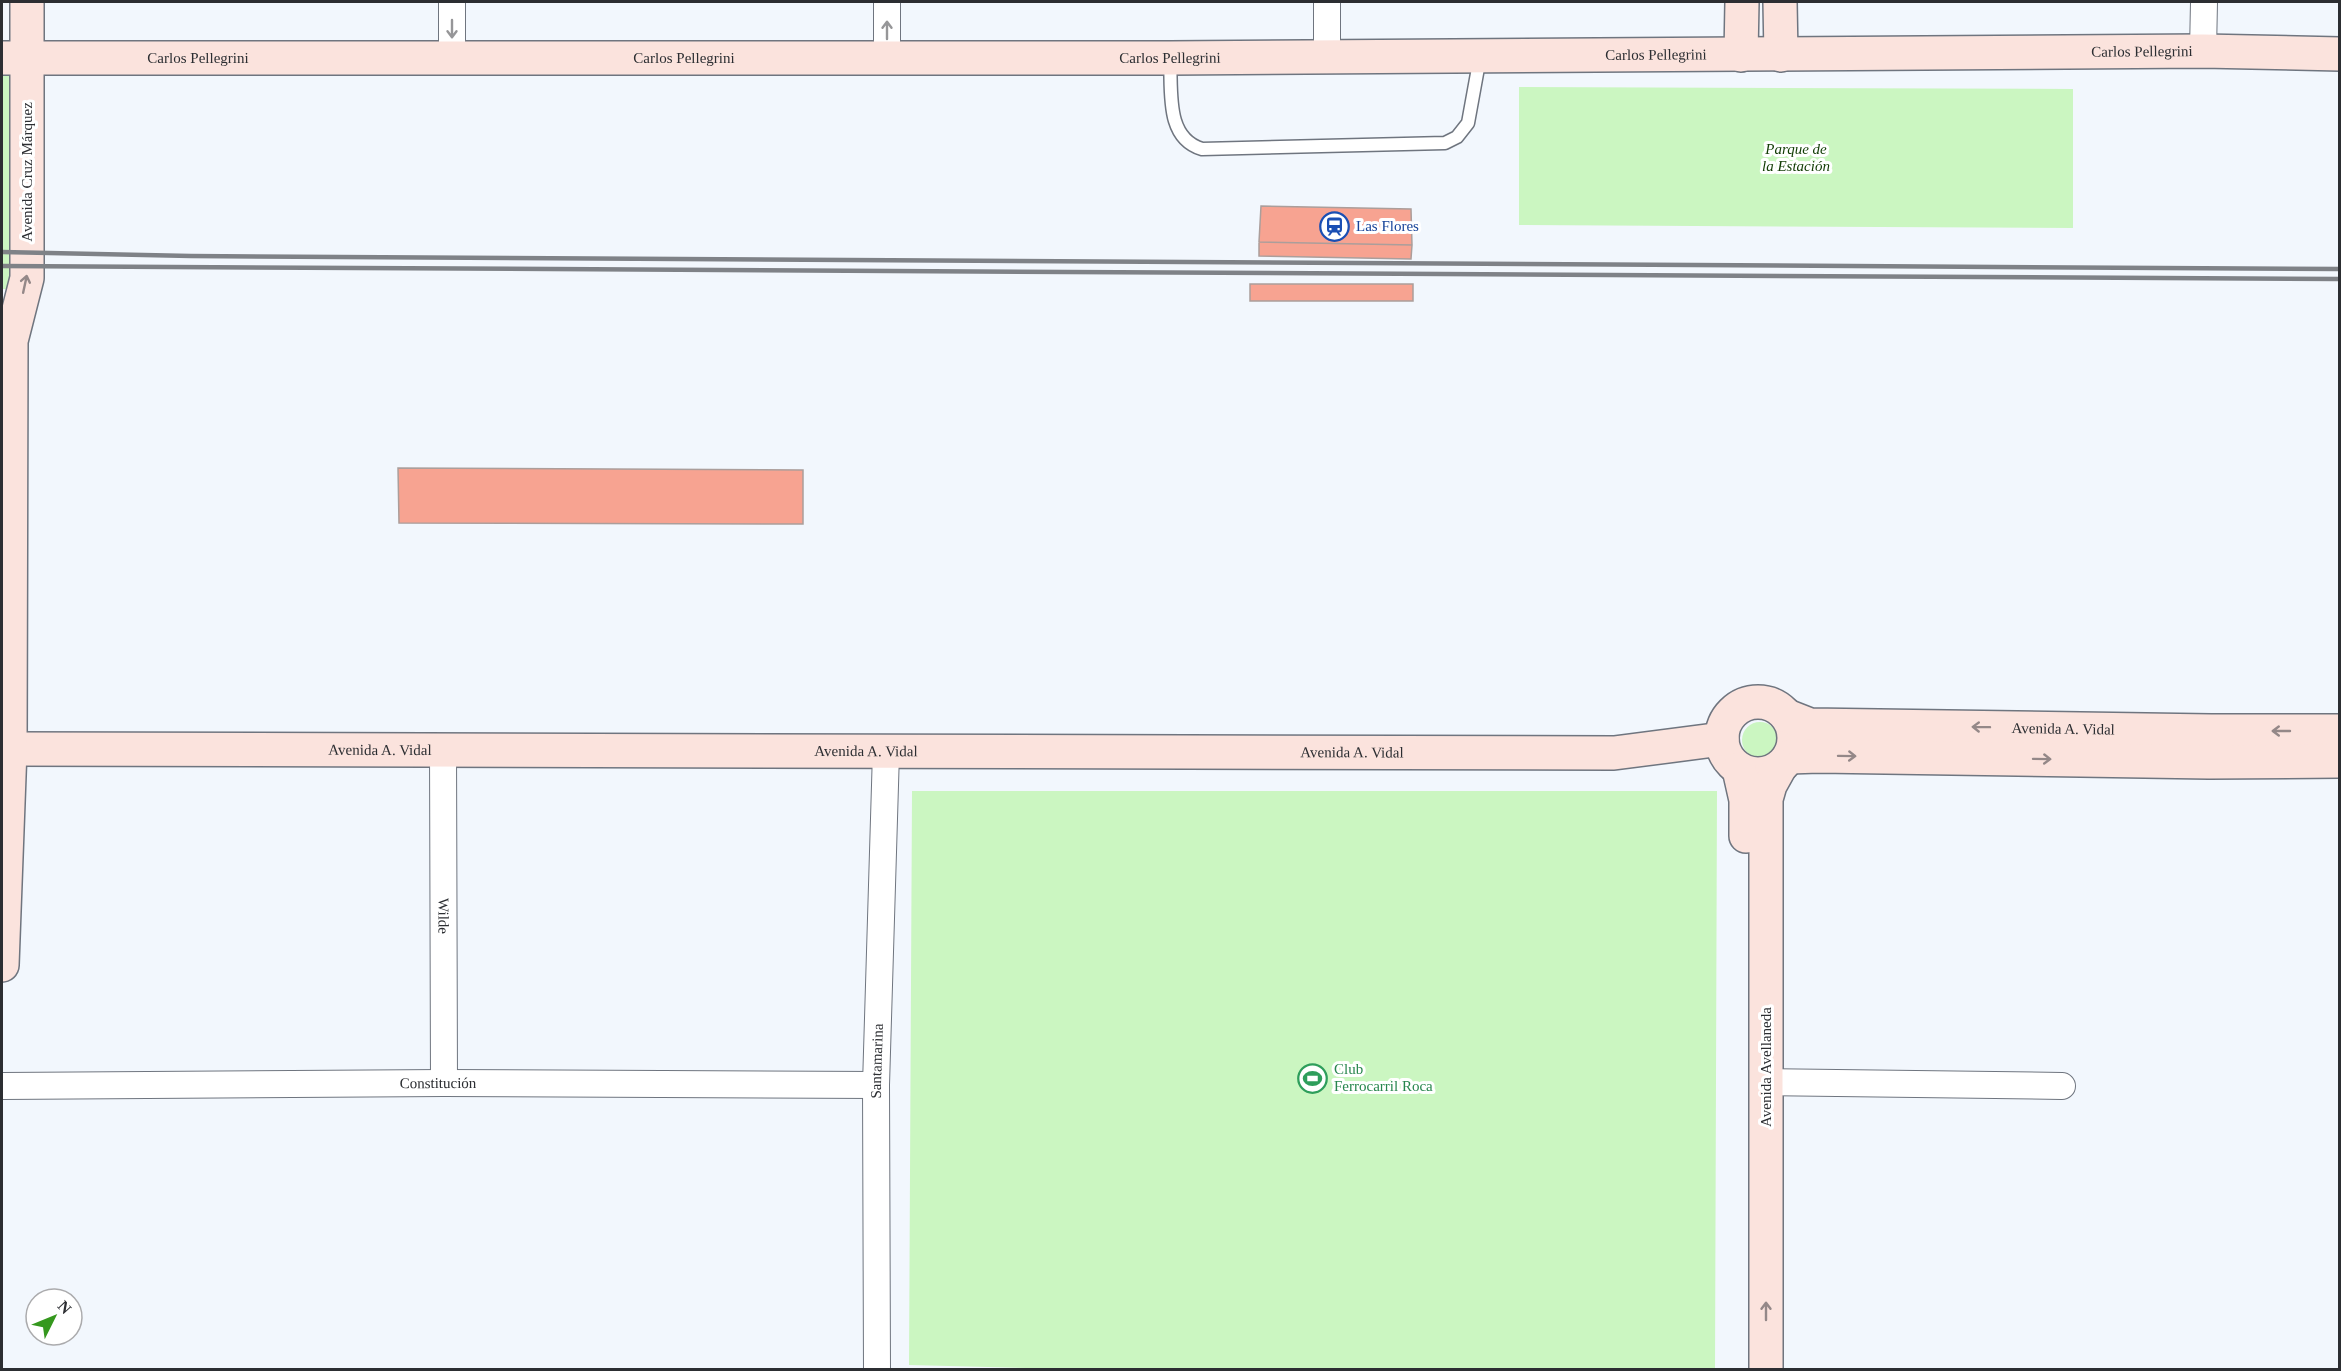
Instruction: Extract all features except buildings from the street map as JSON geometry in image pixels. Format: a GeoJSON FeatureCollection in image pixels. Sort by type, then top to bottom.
{"type":"FeatureCollection","features":[{"type":"Feature","properties":{"kind":"street","name":"Avenida Cruz Márquez"},"geometry":{"type":"LineString","coordinates":[[2,965],[10,749],[5,334],[27,278],[14,58],[27,2]]}},
{"type":"Feature","properties":{"kind":"street"},"geometry":{"type":"LineString","coordinates":[[452,2],[452,57]]}},
{"type":"Feature","properties":{"kind":"street"},"geometry":{"type":"LineString","coordinates":[[887,2],[887,59]]}},
{"type":"Feature","properties":{"kind":"street"},"geometry":{"type":"LineString","coordinates":[[1327,2],[1327,56]]}},
{"type":"Feature","properties":{"kind":"street"},"geometry":{"type":"LineString","coordinates":[[1742,2],[1742,55]]}},
{"type":"Feature","properties":{"kind":"street"},"geometry":{"type":"LineString","coordinates":[[1780,2],[1781,55]]}},
{"type":"Feature","properties":{"kind":"street"},"geometry":{"type":"LineString","coordinates":[[2204,2],[2204,51]]}},
{"type":"Feature","properties":{"kind":"street","name":"Carlos Pellegrini"},"geometry":{"type":"LineString","coordinates":[[14,58],[887,59],[2204,51],[2340,54]]}},
{"type":"Feature","properties":{"kind":"street"},"geometry":{"type":"LineString","coordinates":[[1746,704],[1768,704],[1786,716],[1792,726],[1794,737],[1793,748],[1784,762],[1770,772],[1760,774],[1739,769],[1730,761],[1724,751],[1723,728],[1728,717],[1736,709],[1746,704]]}},
{"type":"Feature","properties":{"kind":"street","name":"Avenida A. Vidal"},"geometry":{"type":"LineString","coordinates":[[1786,716],[1810,725],[2210,747],[2340,761]]}},
{"type":"Feature","properties":{"kind":"street","name":"Avenida A. Vidal"},"geometry":{"type":"LineString","coordinates":[[1784,762],[1819,756],[2210,747],[2340,731]]}},
{"type":"Feature","properties":{"kind":"street","name":"Avenida A. Vidal"},"geometry":{"type":"LineString","coordinates":[[10,749],[443,748],[886,752],[1614,753],[1722,739]]}},
{"type":"Feature","properties":{"kind":"street","name":"Wilde"},"geometry":{"type":"LineString","coordinates":[[443,748],[444,1083]]}},
{"type":"Feature","properties":{"kind":"street","name":"Santamarina"},"geometry":{"type":"LineString","coordinates":[[877,1370],[876,1085],[886,752]]}},
{"type":"Feature","properties":{"kind":"street","name":"Avenida Avellaneda"},"geometry":{"type":"LineString","coordinates":[[1743,1370],[1766,799],[1770,785],[1784,762]]}},
{"type":"Feature","properties":{"kind":"street","name":"Avenida Avellaneda"},"geometry":{"type":"LineString","coordinates":[[1739,769],[1746,800],[1766,1370]]}},
{"type":"Feature","properties":{"kind":"street","name":"Constitución"},"geometry":{"type":"LineString","coordinates":[[2,1086],[444,1083],[876,1085]]}},
{"type":"Feature","properties":{"kind":"street"},"geometry":{"type":"LineString","coordinates":[[1756,1083],[2061,1086]]}},
{"type":"Feature","properties":{"kind":"lane"},"geometry":{"type":"LineString","coordinates":[[1170,58],[1175,122],[1180,135],[1192,146],[1202,149],[1445,143],[1457,138],[1468,123],[1480,56]]}},
{"type":"Feature","properties":{"kind":"green space"},"geometry":{"type":"Polygon","coordinates":[[[2,75],[17,76],[18,289],[2,289],[2,75]]]}},
{"type":"Feature","properties":{"kind":"green space","name":"Parque de la Estación"},"geometry":{"type":"Polygon","coordinates":[[[1519,87],[2073,89],[2073,228],[1519,225],[1519,87]]]}},
{"type":"Feature","properties":{"kind":"green space"},"geometry":{"type":"Polygon","coordinates":[[[1760,722],[1773,727],[1778,740],[1773,753],[1760,758],[1747,753],[1742,740],[1747,727],[1760,722]]]}},
{"type":"Feature","properties":{"kind":"green space","name":"Club Ferrocarril Roca"},"geometry":{"type":"Polygon","coordinates":[[[912,791],[1717,791],[1715,1369],[1107,1370],[909,1365],[912,791]]]}},
{"type":"Feature","properties":{"kind":"railway"},"geometry":{"type":"LineString","coordinates":[[2,252],[191,256],[2340,269]]}},
{"type":"Feature","properties":{"kind":"railway"},"geometry":{"type":"LineString","coordinates":[[2,266],[2340,279]]}},
{"type":"Feature","properties":{"kind":"place","name":"Las Flores"},"geometry":{"type":"Point","coordinates":[1335,226]}},
{"type":"Feature","properties":{"kind":"place","name":"Club Ferrocarril Roca"},"geometry":{"type":"Point","coordinates":[1313,1078]}}]}
